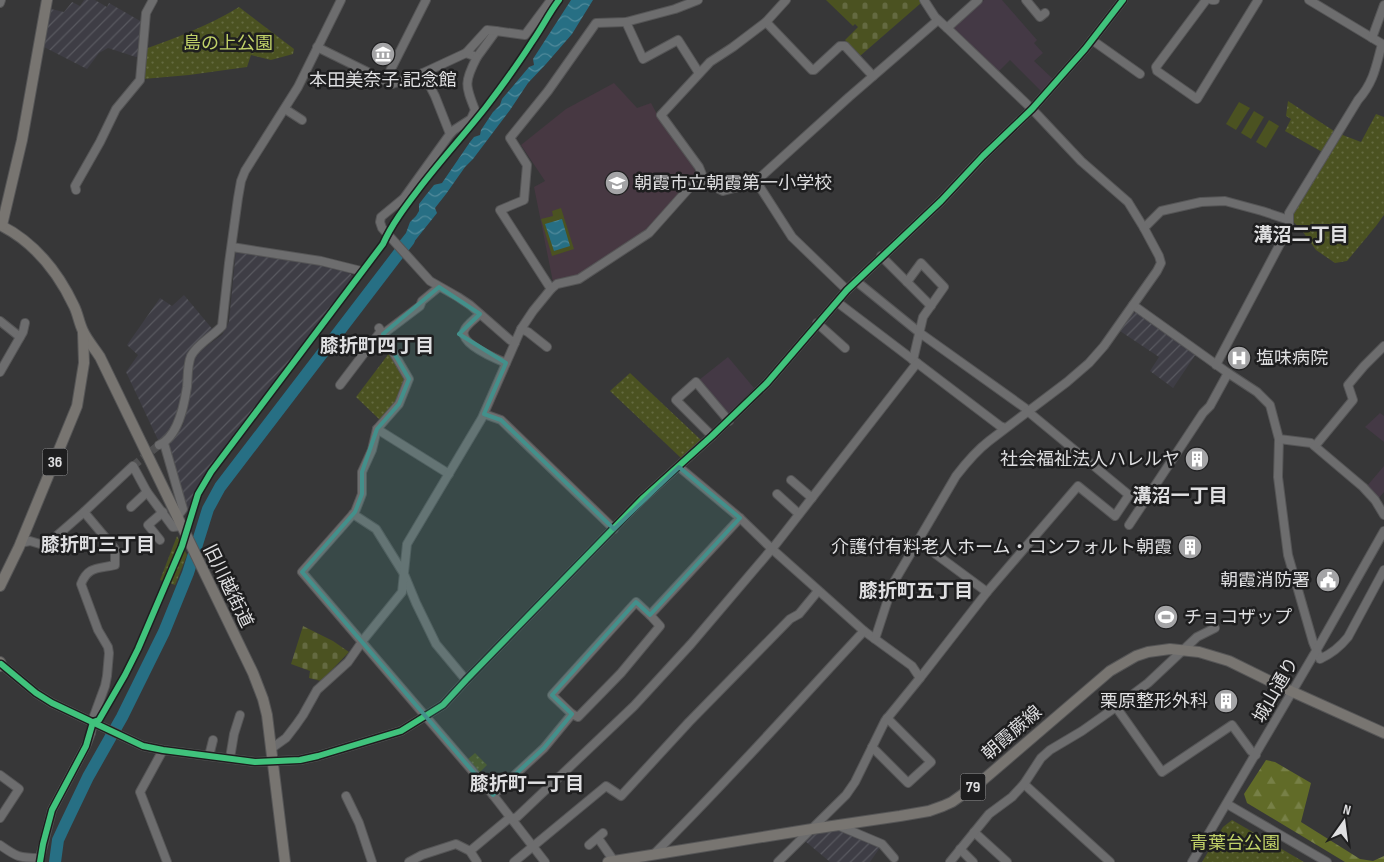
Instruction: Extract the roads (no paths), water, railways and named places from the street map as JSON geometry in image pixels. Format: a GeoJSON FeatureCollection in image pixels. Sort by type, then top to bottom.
{"type":"FeatureCollection","features":[{"type":"Feature","properties":{"kind":"main road","name":"36"},"geometry":{"type":"LineString","coordinates":[[1,225],[22,140],[47,0]]}},
{"type":"Feature","properties":{"kind":"main road","name":"旧川越街道"},"geometry":{"type":"LineString","coordinates":[[1,225],[34,249],[54,272],[69,296],[83,331],[100,357],[257,684],[267,715],[285,862]]}},
{"type":"Feature","properties":{"kind":"main road","name":"36"},"geometry":{"type":"LineString","coordinates":[[0,586],[77,406],[84,363],[83,331]]}},
{"type":"Feature","properties":{"kind":"main road"},"geometry":{"type":"LineString","coordinates":[[84,363],[89,359],[100,357]]}},
{"type":"Feature","properties":{"kind":"main road","name":"朝霞蕨線"},"geometry":{"type":"LineString","coordinates":[[611,861],[929,811],[952,802],[983,780],[1110,671],[1127,660],[1148,652],[1170,649],[1183,650],[1200,652],[1230,661],[1384,732]]}},
{"type":"Feature","properties":{"kind":"street"},"geometry":{"type":"LineString","coordinates":[[76,190],[75,186],[116,109],[140,80],[146,13],[153,0]]}},
{"type":"Feature","properties":{"kind":"street"},"geometry":{"type":"LineString","coordinates":[[20,543],[30,541],[40,544],[53,539],[133,466],[147,492],[173,527],[179,522],[183,509],[161,444],[178,424],[187,387],[189,362],[193,353],[222,326],[239,190],[245,171],[298,87],[341,0]]}},
{"type":"Feature","properties":{"kind":"street"},"geometry":{"type":"LineString","coordinates":[[386,81],[426,0]]}},
{"type":"Feature","properties":{"kind":"street"},"geometry":{"type":"LineString","coordinates":[[317,47],[392,84],[423,73],[466,53],[487,30],[526,35],[551,0]]}},
{"type":"Feature","properties":{"kind":"street"},"geometry":{"type":"LineString","coordinates":[[551,289],[500,210],[524,200],[527,165],[510,138],[548,91],[596,23],[626,22],[675,9],[698,0]]}},
{"type":"Feature","properties":{"kind":"street"},"geometry":{"type":"LineString","coordinates":[[786,0],[766,22],[710,62],[661,115],[699,167],[705,182],[723,191],[754,183],[938,20]]}},
{"type":"Feature","properties":{"kind":"street"},"geometry":{"type":"LineString","coordinates":[[875,639],[891,588],[956,476],[965,464],[979,449],[1068,382],[1088,363],[1104,346],[1157,272],[1161,263],[1144,228],[1128,202],[1081,161],[1032,109],[938,20],[924,0]]}},
{"type":"Feature","properties":{"kind":"street"},"geometry":{"type":"LineString","coordinates":[[947,28],[978,0]]}},
{"type":"Feature","properties":{"kind":"street"},"geometry":{"type":"LineString","coordinates":[[1026,0],[1040,17],[1045,12]]}},
{"type":"Feature","properties":{"kind":"street"},"geometry":{"type":"LineString","coordinates":[[0,664],[36,693],[52,703],[143,746],[163,750],[255,762],[300,760],[401,731],[443,705],[642,499],[729,421],[767,383],[847,290],[942,200],[983,156],[1032,109],[1092,40],[1123,0]]}},
{"type":"Feature","properties":{"kind":"street"},"geometry":{"type":"LineString","coordinates":[[1206,0],[1156,67],[1157,71],[1197,99],[1258,0]]}},
{"type":"Feature","properties":{"kind":"street"},"geometry":{"type":"LineString","coordinates":[[1216,364],[1289,227],[1289,213],[1358,100],[1367,90],[1383,44],[1309,0]]}},
{"type":"Feature","properties":{"kind":"street"},"geometry":{"type":"LineString","coordinates":[[1372,38],[1384,5]]}},
{"type":"Feature","properties":{"kind":"street"},"geometry":{"type":"LineString","coordinates":[[626,22],[643,59],[678,40],[699,73]]}},
{"type":"Feature","properties":{"kind":"street"},"geometry":{"type":"LineString","coordinates":[[766,22],[812,70],[840,46],[845,46],[873,76]]}},
{"type":"Feature","properties":{"kind":"street"},"geometry":{"type":"LineString","coordinates":[[496,31],[470,71],[467,89],[475,110],[471,119],[450,134],[404,198],[381,217],[380,222],[382,228],[430,281],[458,297],[515,343]]}},
{"type":"Feature","properties":{"kind":"street"},"geometry":{"type":"LineString","coordinates":[[1092,40],[1140,74]]}},
{"type":"Feature","properties":{"kind":"street"},"geometry":{"type":"LineString","coordinates":[[466,53],[477,58]]}},
{"type":"Feature","properties":{"kind":"street"},"geometry":{"type":"LineString","coordinates":[[423,73],[435,96],[450,134]]}},
{"type":"Feature","properties":{"kind":"street"},"geometry":{"type":"LineString","coordinates":[[285,109],[302,120]]}},
{"type":"Feature","properties":{"kind":"street"},"geometry":{"type":"LineString","coordinates":[[756,180],[792,237],[847,290]]}},
{"type":"Feature","properties":{"kind":"street"},"geometry":{"type":"LineString","coordinates":[[272,748],[286,738],[296,726],[317,690],[348,662],[402,592],[407,544],[484,414],[515,343],[533,311],[557,284],[579,279],[649,233],[690,187],[705,182]]}},
{"type":"Feature","properties":{"kind":"street"},"geometry":{"type":"LineString","coordinates":[[1144,228],[1161,210],[1201,202],[1225,201],[1289,220]]}},
{"type":"Feature","properties":{"kind":"street"},"geometry":{"type":"LineString","coordinates":[[232,247],[321,261],[361,272]]}},
{"type":"Feature","properties":{"kind":"street"},"geometry":{"type":"LineString","coordinates":[[881,256],[930,306]]}},
{"type":"Feature","properties":{"kind":"street"},"geometry":{"type":"LineString","coordinates":[[470,850],[507,820],[517,817],[650,691],[772,549],[812,498],[915,361],[923,317],[944,287],[922,263],[907,282]]}},
{"type":"Feature","properties":{"kind":"street"},"geometry":{"type":"LineString","coordinates":[[778,862],[846,795],[856,782],[887,718],[987,592],[1078,486],[1115,516],[1129,495],[1028,411],[920,333],[856,281]]}},
{"type":"Feature","properties":{"kind":"street"},"geometry":{"type":"LineString","coordinates":[[340,385],[381,331],[420,306],[422,301],[439,287]]}},
{"type":"Feature","properties":{"kind":"street"},"geometry":{"type":"LineString","coordinates":[[838,302],[1005,428]]}},
{"type":"Feature","properties":{"kind":"street"},"geometry":{"type":"LineString","coordinates":[[1133,305],[1257,392],[1270,405],[1279,438],[1278,477],[1288,555],[1316,652],[1320,659],[1330,654],[1348,637],[1384,570]]}},
{"type":"Feature","properties":{"kind":"street"},"geometry":{"type":"LineString","coordinates":[[480,314],[464,329],[465,339],[480,351],[506,363]]}},
{"type":"Feature","properties":{"kind":"street"},"geometry":{"type":"LineString","coordinates":[[0,321],[20,337]]}},
{"type":"Feature","properties":{"kind":"street"},"geometry":{"type":"LineString","coordinates":[[0,372],[20,337],[25,323]]}},
{"type":"Feature","properties":{"kind":"street"},"geometry":{"type":"LineString","coordinates":[[817,323],[844,348]]}},
{"type":"Feature","properties":{"kind":"street"},"geometry":{"type":"LineString","coordinates":[[522,329],[546,347]]}},
{"type":"Feature","properties":{"kind":"street"},"geometry":{"type":"LineString","coordinates":[[381,331],[409,379],[399,404],[377,429],[372,450],[362,472],[362,494],[354,514],[302,572],[493,795],[545,862]]}},
{"type":"Feature","properties":{"kind":"street"},"geometry":{"type":"LineString","coordinates":[[1314,446],[1353,400],[1348,385],[1384,346]]}},
{"type":"Feature","properties":{"kind":"street"},"geometry":{"type":"LineString","coordinates":[[1129,525],[1203,413],[1210,406],[1228,373]]}},
{"type":"Feature","properties":{"kind":"street"},"geometry":{"type":"LineString","coordinates":[[712,436],[676,400],[696,382],[729,421]]}},
{"type":"Feature","properties":{"kind":"street"},"geometry":{"type":"LineString","coordinates":[[484,414],[502,420],[614,529]]}},
{"type":"Feature","properties":{"kind":"street"},"geometry":{"type":"LineString","coordinates":[[377,429],[449,474]]}},
{"type":"Feature","properties":{"kind":"street"},"geometry":{"type":"LineString","coordinates":[[1279,438],[1311,443],[1363,487],[1375,500],[1384,515]]}},
{"type":"Feature","properties":{"kind":"street"},"geometry":{"type":"LineString","coordinates":[[679,467],[740,518],[864,631],[912,666],[920,678]]}},
{"type":"Feature","properties":{"kind":"street"},"geometry":{"type":"LineString","coordinates":[[791,480],[812,498]]}},
{"type":"Feature","properties":{"kind":"street"},"geometry":{"type":"LineString","coordinates":[[131,507],[147,492]]}},
{"type":"Feature","properties":{"kind":"street"},"geometry":{"type":"LineString","coordinates":[[777,494],[799,514]]}},
{"type":"Feature","properties":{"kind":"street"},"geometry":{"type":"LineString","coordinates":[[0,844],[12,854],[23,858],[40,858],[52,810],[86,746],[95,723],[105,686],[108,647],[98,630],[81,584],[89,570],[115,565],[115,549],[84,512]]}},
{"type":"Feature","properties":{"kind":"street"},"geometry":{"type":"LineString","coordinates":[[160,540],[148,525],[163,512]]}},
{"type":"Feature","properties":{"kind":"street"},"geometry":{"type":"LineString","coordinates":[[354,514],[376,529],[404,574],[436,644],[466,680]]}},
{"type":"Feature","properties":{"kind":"street"},"geometry":{"type":"LineString","coordinates":[[650,615],[740,518]]}},
{"type":"Feature","properties":{"kind":"street"},"geometry":{"type":"LineString","coordinates":[[1384,522],[1384,534]]}},
{"type":"Feature","properties":{"kind":"street","name":"城山通り"},"geometry":{"type":"LineString","coordinates":[[1192,862],[1384,534]]}},
{"type":"Feature","properties":{"kind":"street"},"geometry":{"type":"LineString","coordinates":[[918,542],[987,592]]}},
{"type":"Feature","properties":{"kind":"street"},"geometry":{"type":"LineString","coordinates":[[514,862],[606,786],[621,796],[691,720],[790,618],[799,614],[818,590]]}},
{"type":"Feature","properties":{"kind":"street"},"geometry":{"type":"LineString","coordinates":[[636,602],[660,626],[621,672],[578,717],[572,714],[552,694],[636,602]]}},
{"type":"Feature","properties":{"kind":"street"},"geometry":{"type":"LineString","coordinates":[[950,862],[989,814],[1012,797],[1024,784],[1041,758],[1050,750],[1116,708],[1148,683],[1197,637],[1215,628]]}},
{"type":"Feature","properties":{"kind":"street"},"geometry":{"type":"LineString","coordinates":[[654,854],[746,760],[864,631]]}},
{"type":"Feature","properties":{"kind":"street"},"geometry":{"type":"LineString","coordinates":[[1116,708],[1162,772],[1232,725],[1256,755]]}},
{"type":"Feature","properties":{"kind":"street"},"geometry":{"type":"LineString","coordinates":[[493,795],[544,748],[572,714]]}},
{"type":"Feature","properties":{"kind":"street"},"geometry":{"type":"LineString","coordinates":[[230,758],[234,734],[240,715]]}},
{"type":"Feature","properties":{"kind":"street"},"geometry":{"type":"LineString","coordinates":[[872,747],[908,783],[931,762],[887,718]]}},
{"type":"Feature","properties":{"kind":"street"},"geometry":{"type":"LineString","coordinates":[[209,756],[212,740]]}},
{"type":"Feature","properties":{"kind":"street"},"geometry":{"type":"LineString","coordinates":[[163,750],[140,792],[167,862]]}},
{"type":"Feature","properties":{"kind":"street"},"geometry":{"type":"LineString","coordinates":[[0,775],[19,789],[0,818]]}},
{"type":"Feature","properties":{"kind":"street"},"geometry":{"type":"LineString","coordinates":[[1024,784],[1110,862]]}},
{"type":"Feature","properties":{"kind":"street"},"geometry":{"type":"LineString","coordinates":[[346,796],[359,823],[372,862]]}},
{"type":"Feature","properties":{"kind":"street"},"geometry":{"type":"LineString","coordinates":[[1227,804],[1327,862]]}},
{"type":"Feature","properties":{"kind":"street"},"geometry":{"type":"LineString","coordinates":[[837,825],[882,844],[894,858]]}},
{"type":"Feature","properties":{"kind":"street"},"geometry":{"type":"LineString","coordinates":[[974,832],[1007,862]]}},
{"type":"Feature","properties":{"kind":"street"},"geometry":{"type":"LineString","coordinates":[[590,845],[600,835],[611,861]]}},
{"type":"Feature","properties":{"kind":"street"},"geometry":{"type":"LineString","coordinates":[[409,862],[422,855],[456,844],[470,850],[477,862]]}},
{"type":"Feature","properties":{"kind":"street"},"geometry":{"type":"LineString","coordinates":[[960,849],[973,862]]}},
{"type":"Feature","properties":{"kind":"water"},"geometry":{"type":"Polygon","coordinates":[[[571,0],[593,0],[572,34],[528,83],[510,110],[435,208],[437,213],[402,257],[394,248],[406,233],[410,222],[419,211],[419,204],[434,185],[442,183],[470,142],[474,137],[480,135],[481,130],[500,105],[502,99],[529,67],[534,65],[533,59],[571,0]]]}},
{"type":"Feature","properties":{"kind":"water"},"geometry":{"type":"Polygon","coordinates":[[[562,219],[570,246],[554,251],[545,224],[562,219]]]}},
{"type":"Feature","properties":{"kind":"waterway"},"geometry":{"type":"LineString","coordinates":[[55,862],[58,840],[65,825],[164,632],[188,573],[208,509],[220,487],[409,240]]}},
{"type":"Feature","properties":{"kind":"tunnel"},"geometry":{"type":"LineString","coordinates":[[133,466],[159,445]]}},
{"type":"Feature","properties":{"kind":"place","name":"本田美奈子.記念館"},"geometry":{"type":"Point","coordinates":[383,54]}},
{"type":"Feature","properties":{"kind":"place","name":"朝霞市立朝霞第一小学校"},"geometry":{"type":"Point","coordinates":[617,183]}},
{"type":"Feature","properties":{"kind":"place","name":"塩味病院"},"geometry":{"type":"Point","coordinates":[1239,358]}},
{"type":"Feature","properties":{"kind":"place","name":"社会福祉法人ハレルヤ"},"geometry":{"type":"Point","coordinates":[1197,459]}},
{"type":"Feature","properties":{"kind":"place","name":"介護付有料老人ホーム・コンフォルト朝霞"},"geometry":{"type":"Point","coordinates":[1190,547]}},
{"type":"Feature","properties":{"kind":"place","name":"朝霞消防署"},"geometry":{"type":"Point","coordinates":[1328,580]}},
{"type":"Feature","properties":{"kind":"place","name":"チョコザップ"},"geometry":{"type":"Point","coordinates":[1166,617]}},
{"type":"Feature","properties":{"kind":"place","name":"栗原整形外科"},"geometry":{"type":"Point","coordinates":[1226,701]}},
{"type":"Feature","properties":{"kind":"district","name":"溝沼二丁目"},"geometry":{"type":"Point","coordinates":[1301,235]}},
{"type":"Feature","properties":{"kind":"district","name":"膝折町四丁目"},"geometry":{"type":"Point","coordinates":[377,346]}},
{"type":"Feature","properties":{"kind":"district","name":"溝沼一丁目"},"geometry":{"type":"Point","coordinates":[1180,496]}},
{"type":"Feature","properties":{"kind":"district","name":"膝折町三丁目"},"geometry":{"type":"Point","coordinates":[98,545]}},
{"type":"Feature","properties":{"kind":"district","name":"膝折町五丁目"},"geometry":{"type":"Point","coordinates":[916,591]}},
{"type":"Feature","properties":{"kind":"district","name":"膝折町一丁目"},"geometry":{"type":"Point","coordinates":[527,784]}},
{"type":"Feature","properties":{"kind":"park label","name":"島の上公園"},"geometry":{"type":"Point","coordinates":[228,43]}},
{"type":"Feature","properties":{"kind":"park label","name":"青葉台公園"},"geometry":{"type":"Point","coordinates":[1235,843]}}]}
